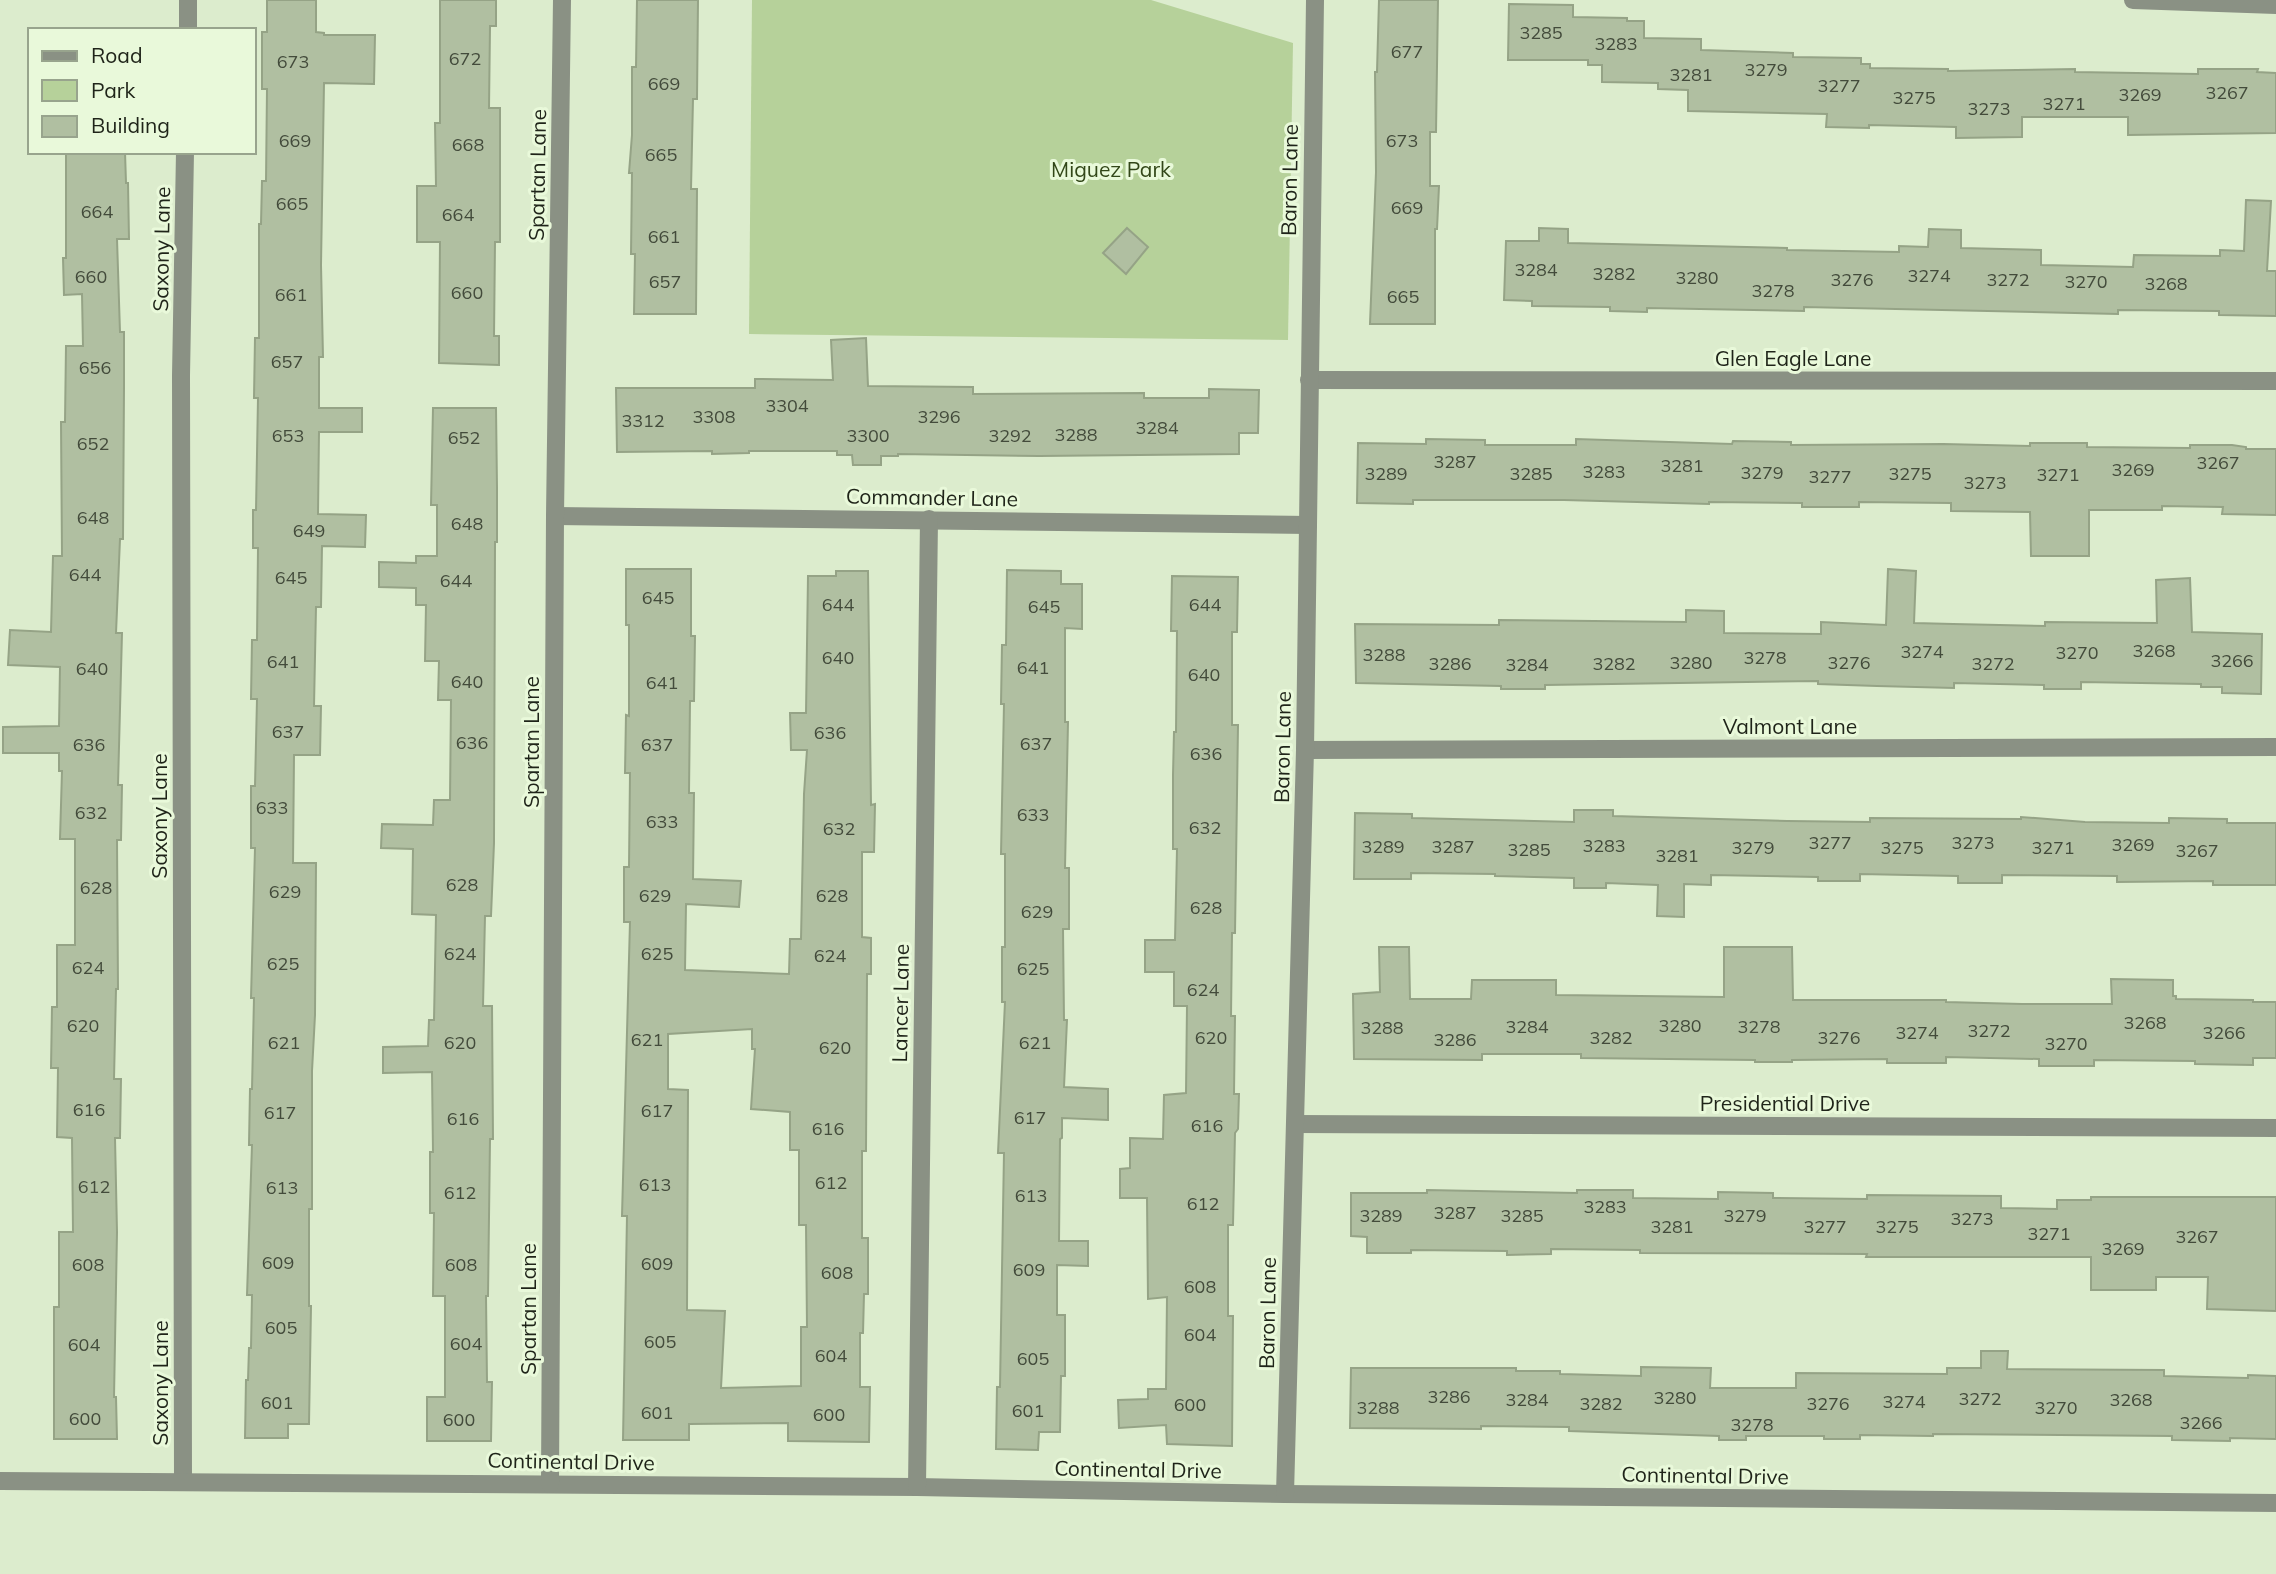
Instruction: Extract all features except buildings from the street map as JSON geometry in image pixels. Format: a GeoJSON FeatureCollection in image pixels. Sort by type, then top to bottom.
{"type":"FeatureCollection","features":[{"type":"Feature","properties":{"kind":"street"},"geometry":{"type":"LineString","coordinates":[[188,0],[188,28]]}},
{"type":"Feature","properties":{"kind":"street","name":"Spartan Lane"},"geometry":{"type":"LineString","coordinates":[[550,1484],[555,516],[562,0]]}},
{"type":"Feature","properties":{"kind":"street","name":"Baron Lane"},"geometry":{"type":"LineString","coordinates":[[1285,1494],[1305,750],[1315,0]]}},
{"type":"Feature","properties":{"kind":"street"},"geometry":{"type":"LineString","coordinates":[[2133,0],[2276,5]]}},
{"type":"Feature","properties":{"kind":"street","name":"Saxony Lane"},"geometry":{"type":"LineString","coordinates":[[183,1480],[181,376],[186,154]]}},
{"type":"Feature","properties":{"kind":"street","name":"Glen Eagle Lane"},"geometry":{"type":"LineString","coordinates":[[1309,380],[2276,382]]}},
{"type":"Feature","properties":{"kind":"street","name":"Commander Lane"},"geometry":{"type":"LineString","coordinates":[[555,516],[1308,525]]}},
{"type":"Feature","properties":{"kind":"street","name":"Lancer Lane"},"geometry":{"type":"LineString","coordinates":[[918,1487],[929,519]]}},
{"type":"Feature","properties":{"kind":"street","name":"Valmont Lane"},"geometry":{"type":"LineString","coordinates":[[1305,750],[2276,747]]}},
{"type":"Feature","properties":{"kind":"street","name":"Presidential Drive"},"geometry":{"type":"LineString","coordinates":[[1295,1124],[2276,1128]]}},
{"type":"Feature","properties":{"kind":"street","name":"Continental Drive"},"geometry":{"type":"LineString","coordinates":[[0,1481],[183,1480],[918,1487],[1285,1494],[2276,1503]]}},
{"type":"Feature","properties":{"kind":"green space","name":"Miguez Park"},"geometry":{"type":"Polygon","coordinates":[[[752,0],[1151,0],[1293,43],[1288,340],[749,334],[752,0]]]}}]}
